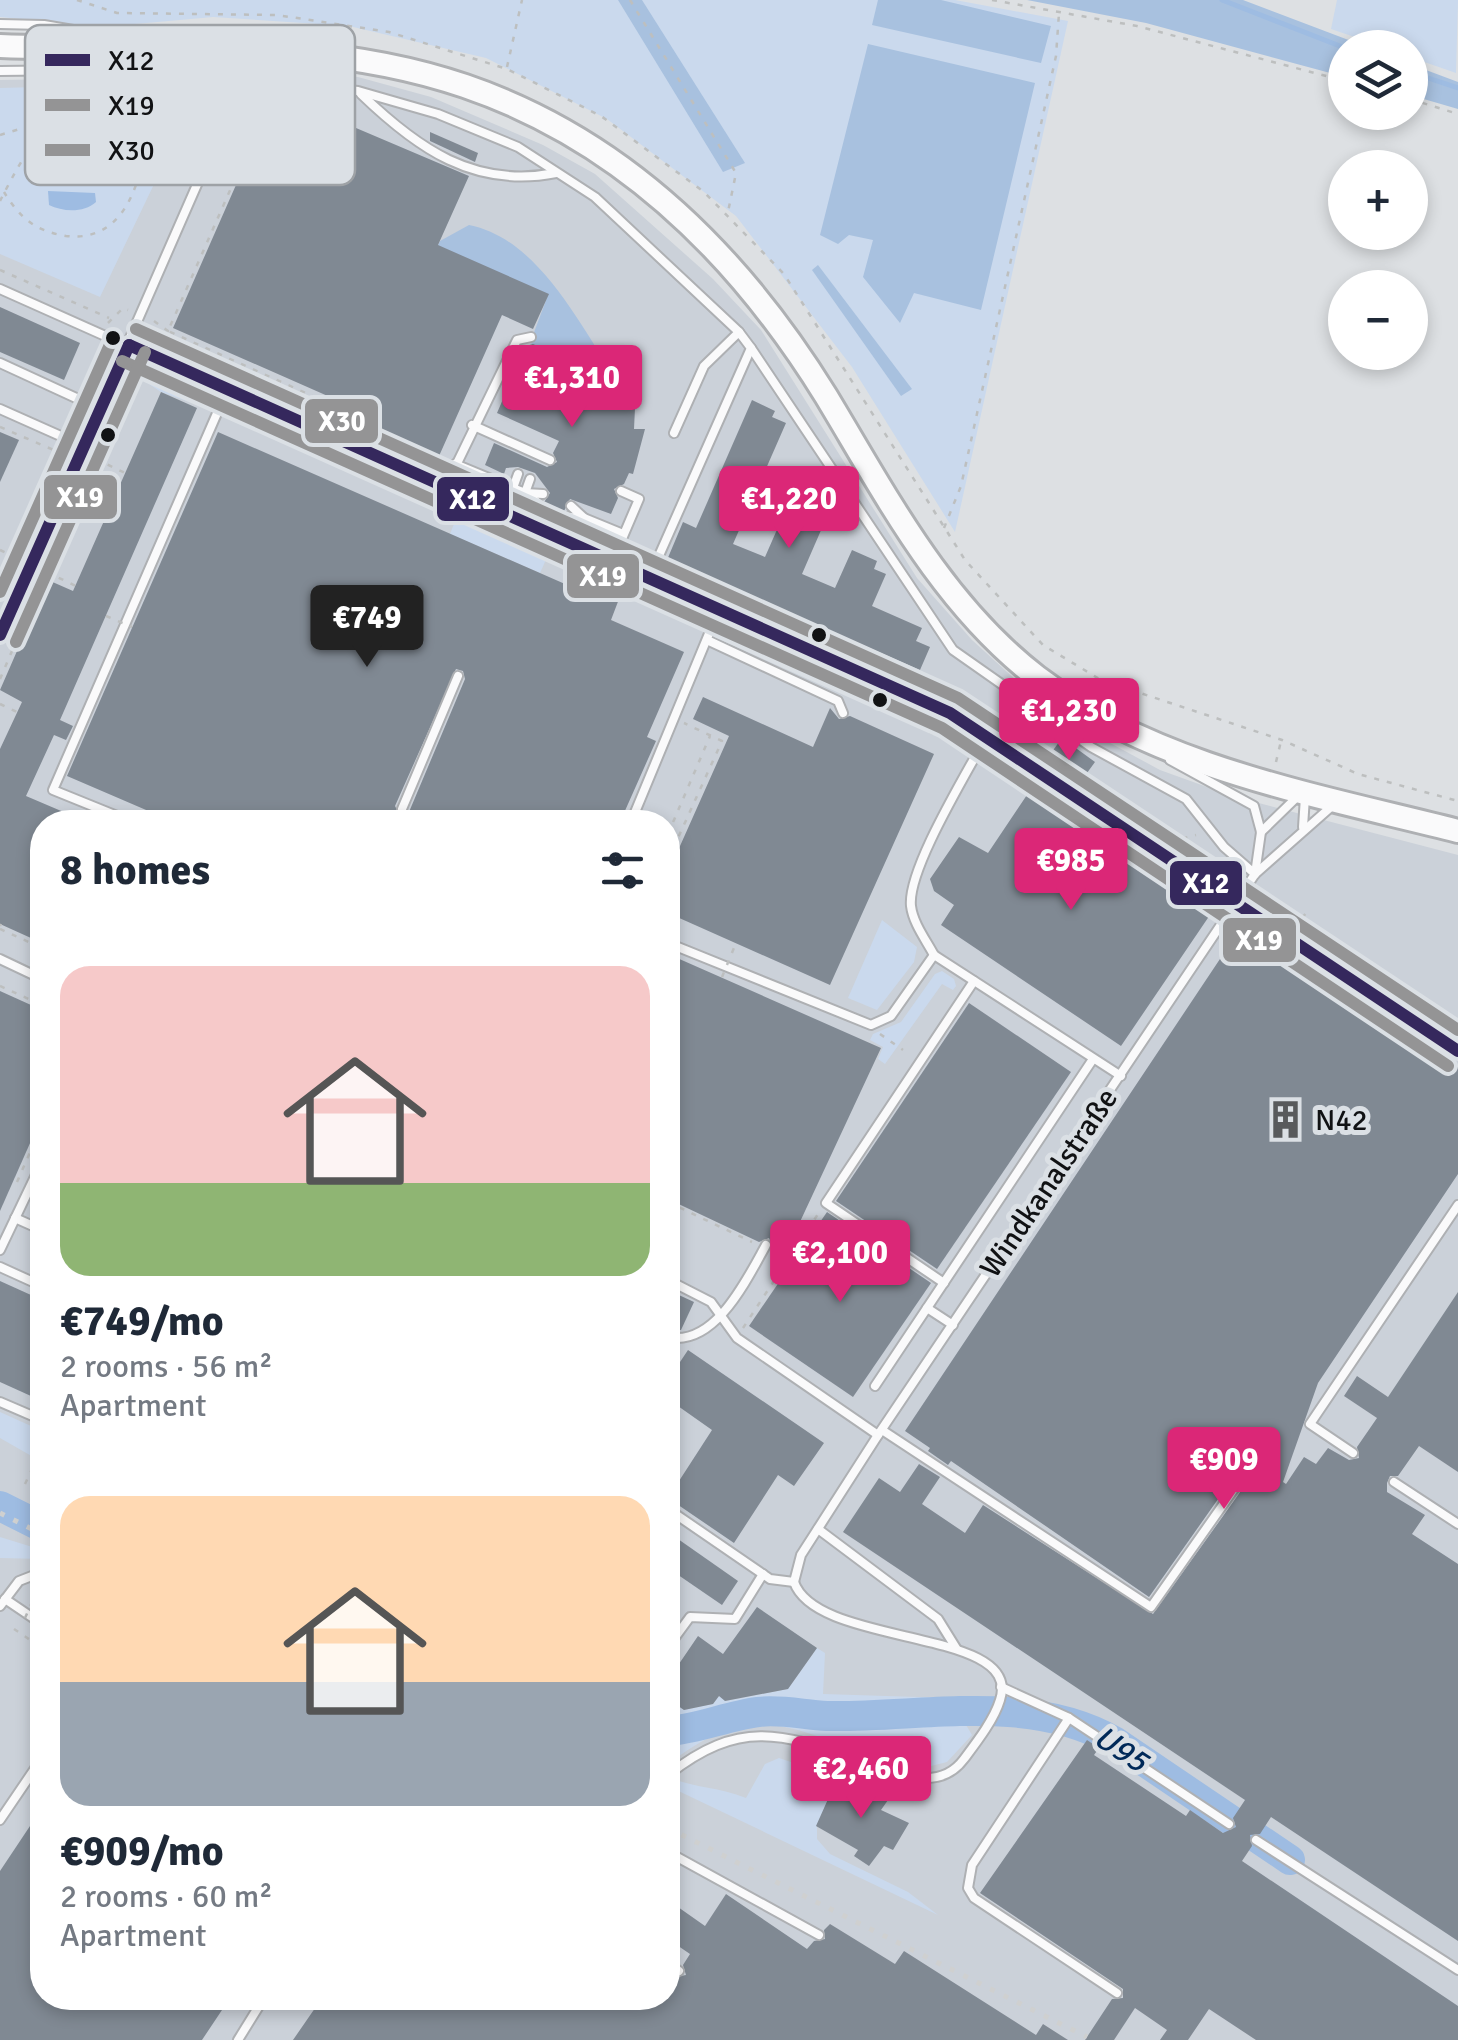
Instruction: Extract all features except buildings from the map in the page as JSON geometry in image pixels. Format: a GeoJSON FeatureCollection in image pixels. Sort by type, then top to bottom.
{"type":"FeatureCollection","features":[{"type":"Feature","properties":{"kind":"main road"},"geometry":{"type":"LineString","coordinates":[[355,61],[386,64],[468,87],[584,142],[649,188],[722,254],[767,308],[940,579],[976,623],[1038,677],[1140,738],[1304,792],[1458,831]]}},
{"type":"Feature","properties":{"kind":"lane"},"geometry":{"type":"LineString","coordinates":[[0,24],[25,26]]}},
{"type":"Feature","properties":{"kind":"lane"},"geometry":{"type":"LineString","coordinates":[[0,72],[25,72]]}},
{"type":"Feature","properties":{"kind":"lane"},"geometry":{"type":"LineString","coordinates":[[355,91],[438,114],[518,147],[595,197],[739,332],[952,650],[1091,747],[1186,799],[1254,874]]}},
{"type":"Feature","properties":{"kind":"lane"},"geometry":{"type":"LineString","coordinates":[[358,91],[406,137],[480,174],[527,178],[558,172]]}},
{"type":"Feature","properties":{"kind":"lane"},"geometry":{"type":"LineString","coordinates":[[0,635],[198,185]]}},
{"type":"Feature","properties":{"kind":"lane"},"geometry":{"type":"LineString","coordinates":[[0,289],[897,687],[986,737],[1458,1051]]}},
{"type":"Feature","properties":{"kind":"lane"},"geometry":{"type":"LineString","coordinates":[[674,433],[704,366],[739,332]]}},
{"type":"Feature","properties":{"kind":"lane"},"geometry":{"type":"LineString","coordinates":[[446,486],[517,340],[531,337]]}},
{"type":"Feature","properties":{"kind":"lane"},"geometry":{"type":"LineString","coordinates":[[650,576],[751,348]]}},
{"type":"Feature","properties":{"kind":"lane"},"geometry":{"type":"LineString","coordinates":[[0,363],[100,409]]}},
{"type":"Feature","properties":{"kind":"lane"},"geometry":{"type":"LineString","coordinates":[[102,810],[52,790],[228,388]]}},
{"type":"Feature","properties":{"kind":"lane"},"geometry":{"type":"LineString","coordinates":[[0,408],[84,446]]}},
{"type":"Feature","properties":{"kind":"lane"},"geometry":{"type":"LineString","coordinates":[[472,426],[550,460]]}},
{"type":"Feature","properties":{"kind":"lane"},"geometry":{"type":"LineString","coordinates":[[455,464],[540,499]]}},
{"type":"Feature","properties":{"kind":"lane"},"geometry":{"type":"LineString","coordinates":[[513,488],[518,474]]}},
{"type":"Feature","properties":{"kind":"lane"},"geometry":{"type":"LineString","coordinates":[[524,493],[530,479]]}},
{"type":"Feature","properties":{"kind":"lane"},"geometry":{"type":"LineString","coordinates":[[613,560],[638,498],[621,491]]}},
{"type":"Feature","properties":{"kind":"lane"},"geometry":{"type":"LineString","coordinates":[[571,506],[584,518]]}},
{"type":"Feature","properties":{"kind":"lane"},"geometry":{"type":"LineString","coordinates":[[567,516],[584,518],[623,534]]}},
{"type":"Feature","properties":{"kind":"lane"},"geometry":{"type":"LineString","coordinates":[[635,810],[720,607]]}},
{"type":"Feature","properties":{"kind":"lane"},"geometry":{"type":"LineString","coordinates":[[707,640],[838,701],[842,714]]}},
{"type":"Feature","properties":{"kind":"lane"},"geometry":{"type":"LineString","coordinates":[[402,809],[458,676]]}},
{"type":"Feature","properties":{"kind":"lane"},"geometry":{"type":"LineString","coordinates":[[986,737],[923,860],[912,893],[912,913],[934,955],[1121,1076]]}},
{"type":"Feature","properties":{"kind":"lane"},"geometry":{"type":"LineString","coordinates":[[1140,738],[1180,767],[1254,806],[1261,832],[1254,874]]}},
{"type":"Feature","properties":{"kind":"lane"},"geometry":{"type":"LineString","coordinates":[[1261,832],[1304,792]]}},
{"type":"Feature","properties":{"kind":"lane"},"geometry":{"type":"LineString","coordinates":[[1302,832],[1307,813],[1304,792]]}},
{"type":"Feature","properties":{"kind":"lane"},"geometry":{"type":"LineString","coordinates":[[1254,874],[1341,801]]}},
{"type":"Feature","properties":{"kind":"lane","name":"Windkanalstraße"},"geometry":{"type":"LineString","coordinates":[[794,1582],[801,1555],[880,1432],[1254,874]]}},
{"type":"Feature","properties":{"kind":"lane"},"geometry":{"type":"LineString","coordinates":[[680,950],[707,965],[873,1024],[891,1016],[934,955]]}},
{"type":"Feature","properties":{"kind":"lane"},"geometry":{"type":"LineString","coordinates":[[0,959],[30,973]]}},
{"type":"Feature","properties":{"kind":"lane"},"geometry":{"type":"LineString","coordinates":[[944,1283],[826,1203],[974,981]]}},
{"type":"Feature","properties":{"kind":"lane"},"geometry":{"type":"LineString","coordinates":[[875,1386],[1094,1058]]}},
{"type":"Feature","properties":{"kind":"lane"},"geometry":{"type":"LineString","coordinates":[[0,1250],[30,1187]]}},
{"type":"Feature","properties":{"kind":"lane"},"geometry":{"type":"LineString","coordinates":[[1353,1453],[1310,1424],[1458,1205]]}},
{"type":"Feature","properties":{"kind":"lane"},"geometry":{"type":"LineString","coordinates":[[15,1218],[30,1225]]}},
{"type":"Feature","properties":{"kind":"lane"},"geometry":{"type":"LineString","coordinates":[[680,1338],[689,1338],[721,1316],[766,1245]]}},
{"type":"Feature","properties":{"kind":"lane"},"geometry":{"type":"LineString","coordinates":[[0,1268],[30,1281]]}},
{"type":"Feature","properties":{"kind":"lane"},"geometry":{"type":"LineString","coordinates":[[680,1286],[705,1298],[737,1338],[1152,1608],[1270,1438]]}},
{"type":"Feature","properties":{"kind":"lane"},"geometry":{"type":"LineString","coordinates":[[927,1308],[952,1326]]}},
{"type":"Feature","properties":{"kind":"lane"},"geometry":{"type":"LineString","coordinates":[[0,1402],[30,1415]]}},
{"type":"Feature","properties":{"kind":"lane"},"geometry":{"type":"LineString","coordinates":[[1394,1482],[1458,1524]]}},
{"type":"Feature","properties":{"kind":"lane"},"geometry":{"type":"LineString","coordinates":[[680,1517],[763,1574],[794,1582],[806,1603],[834,1619],[956,1648],[995,1668],[1001,1687],[995,1711],[963,1761],[945,1775],[908,1776],[785,1735],[761,1734],[732,1737],[706,1748],[680,1767]]}},
{"type":"Feature","properties":{"kind":"lane"},"geometry":{"type":"LineString","coordinates":[[818,1529],[938,1619],[956,1648]]}},
{"type":"Feature","properties":{"kind":"lane"},"geometry":{"type":"LineString","coordinates":[[680,1630],[690,1616],[735,1618],[763,1574]]}},
{"type":"Feature","properties":{"kind":"lane"},"geometry":{"type":"LineString","coordinates":[[30,1576],[18,1581],[2,1602],[30,1617]]}},
{"type":"Feature","properties":{"kind":"lane"},"geometry":{"type":"LineString","coordinates":[[1001,1687],[1069,1718],[1229,1824]]}},
{"type":"Feature","properties":{"kind":"lane"},"geometry":{"type":"LineString","coordinates":[[1069,1718],[972,1865],[968,1888],[974,1898],[1117,1993]]}},
{"type":"Feature","properties":{"kind":"lane"},"geometry":{"type":"LineString","coordinates":[[0,1820],[30,1776]]}},
{"type":"Feature","properties":{"kind":"lane"},"geometry":{"type":"LineString","coordinates":[[1256,1840],[1458,1970]]}},
{"type":"Feature","properties":{"kind":"lane"},"geometry":{"type":"LineString","coordinates":[[680,1859],[819,1935]]}},
{"type":"Feature","properties":{"kind":"lane"},"geometry":{"type":"LineString","coordinates":[[238,2040],[257,2010]]}},
{"type":"Feature","properties":{"kind":"path"},"geometry":{"type":"LineString","coordinates":[[507,69],[522,0]]}},
{"type":"Feature","properties":{"kind":"path"},"geometry":{"type":"LineString","coordinates":[[630,0],[736,173],[727,214]]}},
{"type":"Feature","properties":{"kind":"path"},"geometry":{"type":"LineString","coordinates":[[992,0],[1137,26],[1328,77]]}},
{"type":"Feature","properties":{"kind":"path"},"geometry":{"type":"LineString","coordinates":[[1059,13],[1056,56],[962,486],[944,528],[1018,622],[1072,666],[1101,680],[1282,740],[1358,774],[1458,801]]}},
{"type":"Feature","properties":{"kind":"path"},"geometry":{"type":"LineString","coordinates":[[1428,105],[1458,114]]}},
{"type":"Feature","properties":{"kind":"path"},"geometry":{"type":"LineString","coordinates":[[0,135],[25,128]]}},
{"type":"Feature","properties":{"kind":"path"},"geometry":{"type":"LineString","coordinates":[[0,200],[25,153]]}},
{"type":"Feature","properties":{"kind":"path"},"geometry":{"type":"LineString","coordinates":[[4,192],[29,224],[54,234],[80,238],[106,230],[121,214],[138,185]]}},
{"type":"Feature","properties":{"kind":"path"},"geometry":{"type":"LineString","coordinates":[[234,185],[168,331],[359,417],[352,432]]}},
{"type":"Feature","properties":{"kind":"path"},"geometry":{"type":"LineString","coordinates":[[0,270],[110,318]]}},
{"type":"Feature","properties":{"kind":"path"},"geometry":{"type":"LineString","coordinates":[[163,344],[335,424]]}},
{"type":"Feature","properties":{"kind":"path"},"geometry":{"type":"LineString","coordinates":[[0,427],[64,455]]}},
{"type":"Feature","properties":{"kind":"path"},"geometry":{"type":"LineString","coordinates":[[94,459],[125,473]]}},
{"type":"Feature","properties":{"kind":"path"},"geometry":{"type":"LineString","coordinates":[[0,550],[76,586]]}},
{"type":"Feature","properties":{"kind":"path"},"geometry":{"type":"LineString","coordinates":[[655,562],[904,673],[888,711]]}},
{"type":"Feature","properties":{"kind":"path"},"geometry":{"type":"LineString","coordinates":[[106,616],[132,626]]}},
{"type":"Feature","properties":{"kind":"path"},"geometry":{"type":"LineString","coordinates":[[0,704],[18,712]]}},
{"type":"Feature","properties":{"kind":"path"},"geometry":{"type":"LineString","coordinates":[[675,719],[722,741],[680,836]]}},
{"type":"Feature","properties":{"kind":"path"},"geometry":{"type":"LineString","coordinates":[[678,810],[710,736]]}},
{"type":"Feature","properties":{"kind":"path"},"geometry":{"type":"LineString","coordinates":[[1171,840],[1212,832]]}},
{"type":"Feature","properties":{"kind":"path"},"geometry":{"type":"LineString","coordinates":[[1296,924],[1306,913]]}},
{"type":"Feature","properties":{"kind":"path"},"geometry":{"type":"LineString","coordinates":[[0,926],[30,942]]}},
{"type":"Feature","properties":{"kind":"path"},"geometry":{"type":"LineString","coordinates":[[722,977],[736,943]]}},
{"type":"Feature","properties":{"kind":"path"},"geometry":{"type":"LineString","coordinates":[[0,986],[30,1000]]}},
{"type":"Feature","properties":{"kind":"path"},"geometry":{"type":"LineString","coordinates":[[873,1024],[882,1037],[903,1050]]}},
{"type":"Feature","properties":{"kind":"path"},"geometry":{"type":"LineString","coordinates":[[14,1188],[30,1153]]}},
{"type":"Feature","properties":{"kind":"path"},"geometry":{"type":"LineString","coordinates":[[680,1208],[750,1241]]}},
{"type":"Feature","properties":{"kind":"path"},"geometry":{"type":"LineString","coordinates":[[737,1338],[821,1210]]}},
{"type":"Feature","properties":{"kind":"path"},"geometry":{"type":"LineString","coordinates":[[25,1484],[30,1472]]}},
{"type":"Feature","properties":{"kind":"path"},"geometry":{"type":"LineString","coordinates":[[25,1618],[30,1607]]}},
{"type":"Feature","properties":{"kind":"path"},"geometry":{"type":"LineString","coordinates":[[16,1630],[30,1640]]}},
{"type":"Feature","properties":{"kind":"shaded area"},"geometry":{"type":"Polygon","coordinates":[[[0,0],[955,0],[1068,21],[955,532],[852,367],[736,216],[607,119],[486,58],[355,25],[213,17],[82,25],[0,17],[0,0]]]}},
{"type":"Feature","properties":{"kind":"shaded area"},"geometry":{"type":"Polygon","coordinates":[[[618,0],[642,0],[745,163],[723,172],[618,0]]]}},
{"type":"Feature","properties":{"kind":"shaded area"},"geometry":{"type":"Polygon","coordinates":[[[878,0],[941,0],[1051,26],[1041,63],[872,25],[878,0]]]}},
{"type":"Feature","properties":{"kind":"shaded area"},"geometry":{"type":"Polygon","coordinates":[[[1027,0],[1243,0],[1328,32],[1328,72],[1146,23],[1027,0]]]}},
{"type":"Feature","properties":{"kind":"shaded area"},"geometry":{"type":"Polygon","coordinates":[[[1337,0],[1458,0],[1456,73],[1428,63],[1428,30],[1331,29],[1337,0]]]}},
{"type":"Feature","properties":{"kind":"shaded area"},"geometry":{"type":"Polygon","coordinates":[[[868,44],[1035,83],[981,310],[914,293],[900,323],[863,277],[873,240],[849,235],[838,244],[820,235],[868,44]]]}},
{"type":"Feature","properties":{"kind":"shaded area"},"geometry":{"type":"Polygon","coordinates":[[[1428,71],[1458,82],[1458,109],[1428,100],[1428,71]]]}},
{"type":"Feature","properties":{"kind":"shaded area"},"geometry":{"type":"Polygon","coordinates":[[[355,77],[431,97],[543,145],[595,174],[713,279],[761,330],[917,578],[972,640],[1019,683],[1075,724],[1160,770],[1232,796],[1458,855],[1458,2040],[0,2040],[0,80],[25,80],[25,185],[355,185],[355,77]]]}},
{"type":"Feature","properties":{"kind":"shaded area"},"geometry":{"type":"Polygon","coordinates":[[[25,87],[25,185],[154,185],[100,297],[0,254],[0,88],[25,87]]]}},
{"type":"Feature","properties":{"kind":"shaded area"},"geometry":{"type":"Polygon","coordinates":[[[48,191],[95,193],[96,202],[80,210],[61,209],[49,205],[48,191]]]}},
{"type":"Feature","properties":{"kind":"shaded area"},"geometry":{"type":"Polygon","coordinates":[[[469,225],[494,234],[537,266],[618,381],[530,343],[548,295],[433,256],[440,241],[469,225]]]}},
{"type":"Feature","properties":{"kind":"shaded area"},"geometry":{"type":"Polygon","coordinates":[[[818,265],[912,389],[901,396],[812,270],[818,265]]]}},
{"type":"Feature","properties":{"kind":"shaded area"},"geometry":{"type":"Polygon","coordinates":[[[146,370],[209,395],[210,409],[161,392],[134,374],[146,370]]]}},
{"type":"Feature","properties":{"kind":"shaded area"},"geometry":{"type":"Polygon","coordinates":[[[456,519],[548,555],[540,573],[450,534],[456,519]]]}},
{"type":"Feature","properties":{"kind":"shaded area"},"geometry":{"type":"Polygon","coordinates":[[[882,920],[917,947],[914,962],[877,1010],[848,998],[882,920]]]}},
{"type":"Feature","properties":{"kind":"shaded area"},"geometry":{"type":"Polygon","coordinates":[[[942,971],[954,979],[956,986],[953,990],[942,984],[885,1064],[878,1059],[883,1047],[870,1040],[873,1034],[901,1022],[935,974],[942,971]]]}},
{"type":"Feature","properties":{"kind":"shaded area"},"geometry":{"type":"Polygon","coordinates":[[[0,1412],[30,1426],[30,1455],[0,1438],[0,1412]]]}},
{"type":"Feature","properties":{"kind":"shaded area"},"geometry":{"type":"Polygon","coordinates":[[[0,1537],[30,1546],[30,1559],[0,1558],[0,1537]]]}},
{"type":"Feature","properties":{"kind":"shaded area"},"geometry":{"type":"Polygon","coordinates":[[[817,1648],[825,1653],[823,1694],[950,1698],[972,1735],[947,1762],[927,1767],[890,1761],[798,1730],[769,1725],[738,1727],[705,1740],[680,1757],[680,1707],[684,1710],[713,1704],[719,1696],[726,1701],[788,1689],[817,1648]]]}},
{"type":"Feature","properties":{"kind":"shaded area"},"geometry":{"type":"Polygon","coordinates":[[[779,1758],[838,1778],[817,1825],[817,1839],[830,1854],[908,1892],[938,1915],[680,1792],[680,1781],[746,1798],[765,1764],[779,1758]]]}},
{"type":"Feature","properties":{"kind":"waterway"},"geometry":{"type":"LineString","coordinates":[[1222,0],[1328,41]]}},
{"type":"Feature","properties":{"kind":"waterway"},"geometry":{"type":"LineString","coordinates":[[1428,78],[1458,88]]}},
{"type":"Feature","properties":{"kind":"waterway"},"geometry":{"type":"LineString","coordinates":[[0,1506],[30,1521]]}},
{"type":"Feature","properties":{"kind":"waterway","name":"U95"},"geometry":{"type":"LineString","coordinates":[[680,1729],[767,1711],[827,1716],[974,1711],[1046,1717],[1081,1726],[1114,1741],[1290,1860]]}},
{"type":"Feature","properties":{"kind":"waterway","name":"U95"},"geometry":{"type":"LineString","coordinates":[[680,1729],[760,1712],[860,1718],[969,1713]]}},
{"type":"Feature","properties":{"kind":"railway"},"geometry":{"type":"LineString","coordinates":[[0,1513],[30,1528]]}},
{"type":"Feature","properties":{"kind":"railway"},"geometry":{"type":"LineString","coordinates":[[680,1834],[1087,2037]]}},
{"type":"Feature","properties":{"kind":"transit line","name":"X30"},"geometry":{"type":"LineString","coordinates":[[136,329],[958,698],[1458,1030]]}},
{"type":"Feature","properties":{"kind":"transit line","name":"X30"},"geometry":{"type":"LineString","coordinates":[[0,592],[113,338]]}},
{"type":"Feature","properties":{"kind":"transit line","name":"X12"},"geometry":{"type":"LineString","coordinates":[[129,345],[950,713],[1458,1051]]}},
{"type":"Feature","properties":{"kind":"transit line","name":"X12"},"geometry":{"type":"LineString","coordinates":[[0,635],[129,345]]}},
{"type":"Feature","properties":{"kind":"transit line","name":"X19"},"geometry":{"type":"LineString","coordinates":[[16,642],[145,352]]}},
{"type":"Feature","properties":{"kind":"transit line","name":"X19"},"geometry":{"type":"LineString","coordinates":[[122,361],[942,728],[1448,1066]]}},
{"type":"Feature","properties":{"kind":"place","name":"N42"},"geometry":{"type":"Point","coordinates":[1285,1120]}}]}
